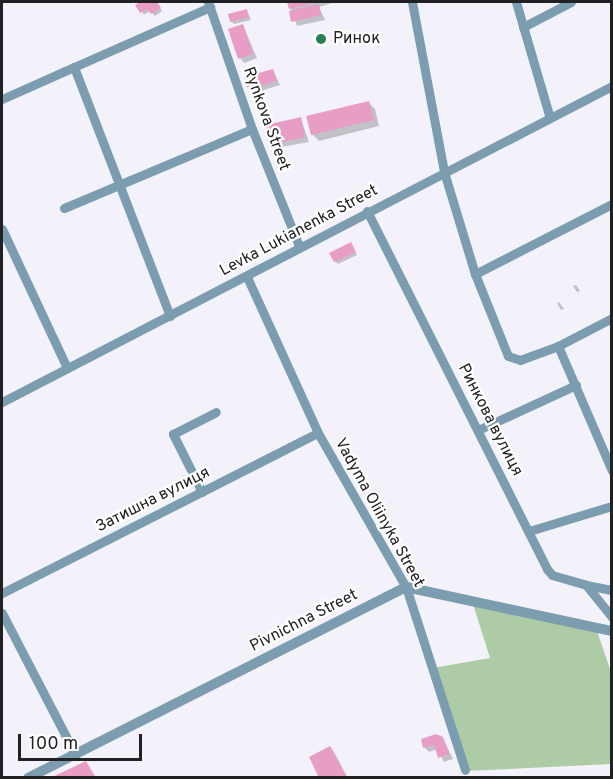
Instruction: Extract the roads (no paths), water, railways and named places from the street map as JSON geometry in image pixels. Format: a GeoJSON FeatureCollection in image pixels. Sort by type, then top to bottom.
{"type":"FeatureCollection","features":[{"type":"Feature","properties":{"kind":"street"},"geometry":{"type":"LineString","coordinates":[[412,2],[444,172],[475,274],[508,356],[520,360],[558,346],[612,318]]}},
{"type":"Feature","properties":{"kind":"street"},"geometry":{"type":"LineString","coordinates":[[516,2],[550,118]]}},
{"type":"Feature","properties":{"kind":"street"},"geometry":{"type":"LineString","coordinates":[[523,27],[571,2]]}},
{"type":"Feature","properties":{"kind":"street"},"geometry":{"type":"LineString","coordinates":[[2,99],[209,4]]}},
{"type":"Feature","properties":{"kind":"street","name":"Rynkova Street"},"geometry":{"type":"LineString","coordinates":[[209,4],[252,129],[299,246]]}},
{"type":"Feature","properties":{"kind":"street"},"geometry":{"type":"LineString","coordinates":[[74,67],[170,316]]}},
{"type":"Feature","properties":{"kind":"street","name":"Levka Lukianenka Street"},"geometry":{"type":"LineString","coordinates":[[2,402],[248,277],[299,246],[612,86]]}},
{"type":"Feature","properties":{"kind":"street"},"geometry":{"type":"LineString","coordinates":[[64,208],[252,129]]}},
{"type":"Feature","properties":{"kind":"street"},"geometry":{"type":"LineString","coordinates":[[475,274],[612,204]]}},
{"type":"Feature","properties":{"kind":"street","name":"Ринкова вулиця"},"geometry":{"type":"LineString","coordinates":[[367,211],[552,575],[612,590]]}},
{"type":"Feature","properties":{"kind":"street"},"geometry":{"type":"LineString","coordinates":[[2,229],[67,368]]}},
{"type":"Feature","properties":{"kind":"street","name":"Vadyma Oliinyka Street"},"geometry":{"type":"LineString","coordinates":[[248,277],[318,433],[406,587],[465,770]]}},
{"type":"Feature","properties":{"kind":"street"},"geometry":{"type":"LineString","coordinates":[[558,346],[612,471]]}},
{"type":"Feature","properties":{"kind":"street"},"geometry":{"type":"LineString","coordinates":[[478,430],[576,385]]}},
{"type":"Feature","properties":{"kind":"street"},"geometry":{"type":"LineString","coordinates":[[202,492],[173,434],[216,412]]}},
{"type":"Feature","properties":{"kind":"street","name":"Затишна вулиця"},"geometry":{"type":"LineString","coordinates":[[2,593],[318,433]]}},
{"type":"Feature","properties":{"kind":"street"},"geometry":{"type":"LineString","coordinates":[[529,531],[612,506]]}},
{"type":"Feature","properties":{"kind":"street"},"geometry":{"type":"LineString","coordinates":[[586,585],[612,617]]}},
{"type":"Feature","properties":{"kind":"street"},"geometry":{"type":"LineString","coordinates":[[406,587],[612,631]]}},
{"type":"Feature","properties":{"kind":"street","name":"Pivnichna Street"},"geometry":{"type":"LineString","coordinates":[[28,777],[406,587]]}},
{"type":"Feature","properties":{"kind":"street"},"geometry":{"type":"LineString","coordinates":[[2,613],[75,754]]}},
{"type":"Feature","properties":{"kind":"place","name":"Ринок"},"geometry":{"type":"Point","coordinates":[321,39]}}]}
